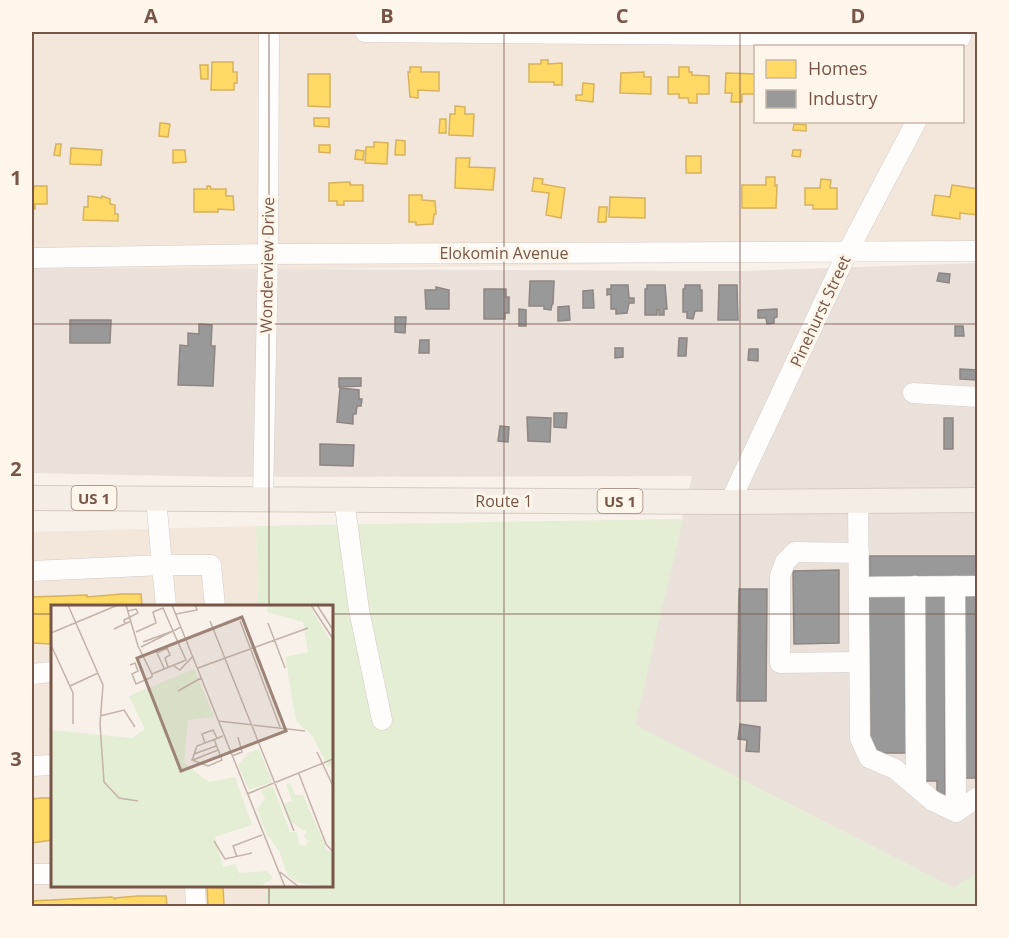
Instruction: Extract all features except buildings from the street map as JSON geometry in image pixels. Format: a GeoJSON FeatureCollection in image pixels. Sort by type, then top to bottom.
{"type":"FeatureCollection","features":[{"type":"Feature","properties":{"kind":"main road","name":"Route 1"},"geometry":{"type":"LineString","coordinates":[[32,498],[978,501]]}},
{"type":"Feature","properties":{"kind":"street","name":"Wonderview Drive"},"geometry":{"type":"LineString","coordinates":[[262,498],[268,254],[269,32]]}},
{"type":"Feature","properties":{"kind":"street"},"geometry":{"type":"LineString","coordinates":[[365,32],[960,38]]}},
{"type":"Feature","properties":{"kind":"street","name":"Pinehurst Street"},"geometry":{"type":"LineString","coordinates":[[730,502],[849,251],[915,123]]}},
{"type":"Feature","properties":{"kind":"street","name":"Elokomin Avenue"},"geometry":{"type":"LineString","coordinates":[[32,258],[268,254],[978,251]]}},
{"type":"Feature","properties":{"kind":"street"},"geometry":{"type":"LineString","coordinates":[[913,393],[978,397]]}},
{"type":"Feature","properties":{"kind":"street"},"geometry":{"type":"LineString","coordinates":[[156,498],[166,605]]}},
{"type":"Feature","properties":{"kind":"street"},"geometry":{"type":"LineString","coordinates":[[344,500],[359,610],[382,720]]}},
{"type":"Feature","properties":{"kind":"street"},"geometry":{"type":"LineString","coordinates":[[858,501],[860,738],[869,758],[895,769],[933,801],[956,812]]}},
{"type":"Feature","properties":{"kind":"street"},"geometry":{"type":"LineString","coordinates":[[859,553],[795,552],[789,556],[780,576],[780,663],[860,662]]}},
{"type":"Feature","properties":{"kind":"street"},"geometry":{"type":"LineString","coordinates":[[32,571],[212,565],[215,605]]}},
{"type":"Feature","properties":{"kind":"street"},"geometry":{"type":"LineString","coordinates":[[859,586],[978,586]]}},
{"type":"Feature","properties":{"kind":"street"},"geometry":{"type":"LineString","coordinates":[[915,586],[916,785]]}},
{"type":"Feature","properties":{"kind":"street"},"geometry":{"type":"LineString","coordinates":[[955,586],[956,812]]}},
{"type":"Feature","properties":{"kind":"street"},"geometry":{"type":"LineString","coordinates":[[32,674],[51,672]]}},
{"type":"Feature","properties":{"kind":"street"},"geometry":{"type":"LineString","coordinates":[[32,766],[51,765]]}},
{"type":"Feature","properties":{"kind":"street"},"geometry":{"type":"LineString","coordinates":[[956,812],[978,797]]}},
{"type":"Feature","properties":{"kind":"street"},"geometry":{"type":"LineString","coordinates":[[32,874],[51,874]]}},
{"type":"Feature","properties":{"kind":"street"},"geometry":{"type":"LineString","coordinates":[[195,887],[196,906]]}},
{"type":"Feature","properties":{"kind":"shaded area"},"geometry":{"type":"Polygon","coordinates":[[[32,32],[977,32],[977,261],[805,261],[244,270],[32,268],[32,32]]]}},
{"type":"Feature","properties":{"kind":"shaded area"},"geometry":{"type":"Polygon","coordinates":[[[977,263],[977,873],[954,888],[634,725],[692,476],[227,477],[32,473],[32,268],[740,271],[977,263]]]}},
{"type":"Feature","properties":{"kind":"shaded area"},"geometry":{"type":"Polygon","coordinates":[[[256,526],[258,605],[51,605],[51,887],[265,887],[265,906],[32,906],[32,532],[256,526]]]}},
{"type":"Feature","properties":{"kind":"green space"},"geometry":{"type":"Polygon","coordinates":[[[683,519],[635,725],[954,888],[977,873],[977,906],[265,906],[265,887],[333,887],[333,605],[258,605],[256,526],[683,519]]]}}]}
